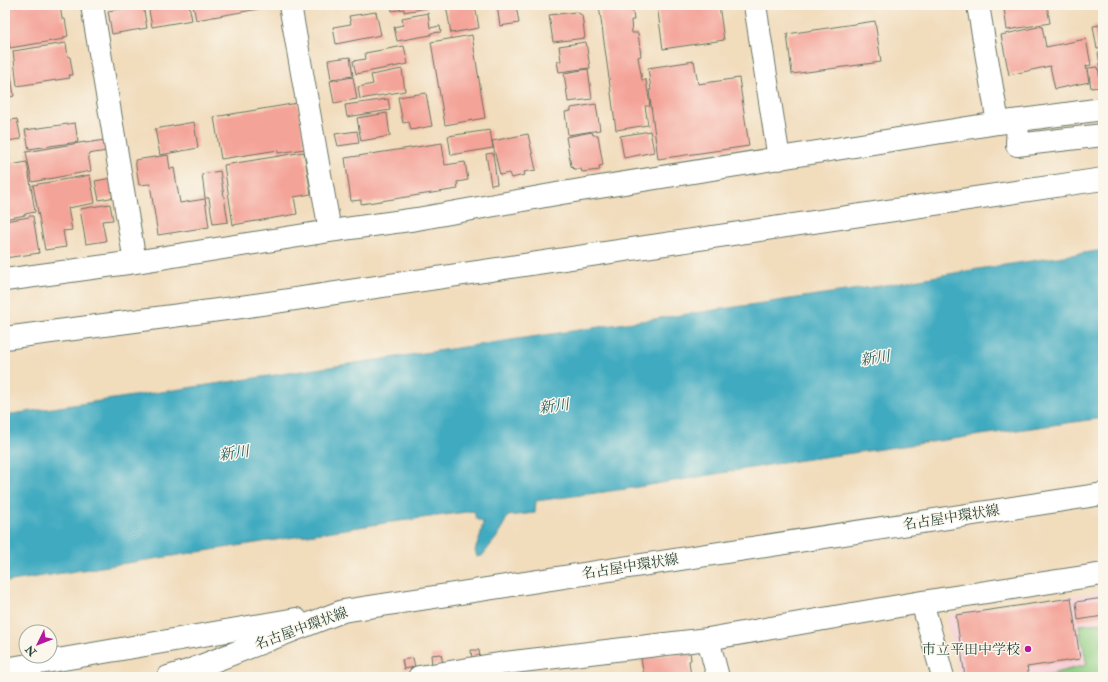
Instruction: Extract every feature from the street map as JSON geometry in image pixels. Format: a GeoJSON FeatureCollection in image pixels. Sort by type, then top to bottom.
{"type":"FeatureCollection","features":[{"type":"Feature","properties":{"kind":"street"},"geometry":{"type":"LineString","coordinates":[[92,5],[135,262]]}},
{"type":"Feature","properties":{"kind":"street"},"geometry":{"type":"LineString","coordinates":[[290,5],[330,231]]}},
{"type":"Feature","properties":{"kind":"street"},"geometry":{"type":"LineString","coordinates":[[755,5],[779,159]]}},
{"type":"Feature","properties":{"kind":"street"},"geometry":{"type":"LineString","coordinates":[[978,5],[1008,122],[1017,145],[1103,135]]}},
{"type":"Feature","properties":{"kind":"street"},"geometry":{"type":"LineString","coordinates":[[5,280],[135,262],[330,231],[417,219],[562,193],[1008,122],[1103,109]]}},
{"type":"Feature","properties":{"kind":"street"},"geometry":{"type":"LineString","coordinates":[[5,338],[241,307],[1103,179]]}},
{"type":"Feature","properties":{"kind":"street","name":"名古屋中環状線"},"geometry":{"type":"LineString","coordinates":[[168,677],[188,671],[343,610],[1103,494]]}},
{"type":"Feature","properties":{"kind":"street"},"geometry":{"type":"LineString","coordinates":[[419,677],[507,670],[708,639],[922,602],[1103,574]]}},
{"type":"Feature","properties":{"kind":"street"},"geometry":{"type":"LineString","coordinates":[[922,602],[943,677]]}},
{"type":"Feature","properties":{"kind":"street"},"geometry":{"type":"LineString","coordinates":[[5,669],[343,610]]}},
{"type":"Feature","properties":{"kind":"street"},"geometry":{"type":"LineString","coordinates":[[708,639],[718,677]]}},
{"type":"Feature","properties":{"kind":"shaded area","name":"市立平田中学校"},"geometry":{"type":"Polygon","coordinates":[[[1103,591],[1103,677],[960,677],[946,621],[952,614],[1103,591]]]}},
{"type":"Feature","properties":{"kind":"green space"},"geometry":{"type":"Polygon","coordinates":[[[1103,623],[1103,677],[1039,677],[1087,665],[1079,625],[1103,623]]]}},
{"type":"Feature","properties":{"kind":"water","name":"新川"},"geometry":{"type":"Polygon","coordinates":[[[1103,250],[1103,418],[781,463],[626,489],[536,501],[535,513],[508,516],[497,537],[482,556],[477,557],[475,550],[480,537],[483,522],[476,519],[474,511],[385,523],[5,582],[5,415],[879,286],[1103,250]]]}},
{"type":"Feature","properties":{"kind":"building"},"geometry":{"type":"Polygon","coordinates":[[[5,5],[60,5],[62,19],[65,19],[68,36],[64,37],[64,39],[10,48],[5,18],[5,5]]]}},
{"type":"Feature","properties":{"kind":"building"},"geometry":{"type":"Polygon","coordinates":[[[143,5],[147,28],[112,34],[108,11],[143,5]]]}},
{"type":"Feature","properties":{"kind":"building"},"geometry":{"type":"Polygon","coordinates":[[[148,5],[189,5],[192,20],[152,27],[148,5]]]}},
{"type":"Feature","properties":{"kind":"building"},"geometry":{"type":"Polygon","coordinates":[[[193,5],[270,5],[270,7],[196,20],[193,5]]]}},
{"type":"Feature","properties":{"kind":"building"},"geometry":{"type":"Polygon","coordinates":[[[391,5],[426,5],[427,8],[404,12],[404,9],[392,11],[391,5]]]}},
{"type":"Feature","properties":{"kind":"building"},"geometry":{"type":"Polygon","coordinates":[[[446,5],[475,5],[479,28],[451,33],[446,5]]]}},
{"type":"Feature","properties":{"kind":"building"},"geometry":{"type":"Polygon","coordinates":[[[497,5],[516,5],[519,23],[500,26],[497,5]]]}},
{"type":"Feature","properties":{"kind":"building"},"geometry":{"type":"Polygon","coordinates":[[[599,5],[632,5],[634,20],[631,20],[632,33],[638,33],[641,56],[638,57],[642,80],[646,80],[650,106],[645,106],[648,125],[616,130],[599,5]]]}},
{"type":"Feature","properties":{"kind":"building"},"geometry":{"type":"Polygon","coordinates":[[[657,5],[719,5],[724,40],[663,49],[657,5]]]}},
{"type":"Feature","properties":{"kind":"building"},"geometry":{"type":"Polygon","coordinates":[[[1020,5],[1047,5],[1050,23],[1007,30],[1004,8],[1020,5]]]}},
{"type":"Feature","properties":{"kind":"building"},"geometry":{"type":"Polygon","coordinates":[[[376,12],[381,35],[336,44],[333,27],[351,24],[349,16],[376,12]]]}},
{"type":"Feature","properties":{"kind":"building"},"geometry":{"type":"Polygon","coordinates":[[[576,12],[582,15],[585,38],[553,42],[549,15],[576,12]]]}},
{"type":"Feature","properties":{"kind":"building"},"geometry":{"type":"Polygon","coordinates":[[[428,13],[430,28],[440,26],[441,32],[397,41],[394,27],[403,25],[402,18],[428,13]]]}},
{"type":"Feature","properties":{"kind":"building"},"geometry":{"type":"Polygon","coordinates":[[[875,21],[881,62],[792,74],[787,34],[875,21]]]}},
{"type":"Feature","properties":{"kind":"building"},"geometry":{"type":"Polygon","coordinates":[[[1103,25],[1103,48],[1097,49],[1093,26],[1103,25]]]}},
{"type":"Feature","properties":{"kind":"building"},"geometry":{"type":"Polygon","coordinates":[[[1042,26],[1046,47],[1086,39],[1091,65],[1086,66],[1089,82],[1055,89],[1050,66],[1009,75],[1001,35],[1042,26]]]}},
{"type":"Feature","properties":{"kind":"building"},"geometry":{"type":"Polygon","coordinates":[[[472,35],[485,118],[445,125],[431,42],[472,35]]]}},
{"type":"Feature","properties":{"kind":"building"},"geometry":{"type":"Polygon","coordinates":[[[586,42],[590,68],[559,72],[557,62],[561,61],[559,46],[586,42]]]}},
{"type":"Feature","properties":{"kind":"building"},"geometry":{"type":"Polygon","coordinates":[[[66,43],[73,75],[69,75],[70,78],[17,86],[13,51],[66,43]]]}},
{"type":"Feature","properties":{"kind":"building"},"geometry":{"type":"Polygon","coordinates":[[[404,46],[408,64],[356,74],[353,61],[366,59],[365,53],[404,46]]]}},
{"type":"Feature","properties":{"kind":"building"},"geometry":{"type":"Polygon","coordinates":[[[1103,52],[1103,76],[1102,76],[1098,53],[1103,52]]]}},
{"type":"Feature","properties":{"kind":"building"},"geometry":{"type":"Polygon","coordinates":[[[5,56],[8,56],[14,96],[6,98],[5,56]]]}},
{"type":"Feature","properties":{"kind":"building"},"geometry":{"type":"Polygon","coordinates":[[[350,57],[353,76],[331,79],[328,60],[350,57]]]}},
{"type":"Feature","properties":{"kind":"building"},"geometry":{"type":"Polygon","coordinates":[[[694,61],[698,84],[739,78],[749,146],[658,159],[649,90],[651,90],[648,68],[694,61]]]}},
{"type":"Feature","properties":{"kind":"building"},"geometry":{"type":"Polygon","coordinates":[[[1098,67],[1101,87],[1091,88],[1088,68],[1098,67]]]}},
{"type":"Feature","properties":{"kind":"building"},"geometry":{"type":"Polygon","coordinates":[[[402,69],[405,91],[360,99],[358,87],[373,84],[371,75],[402,69]]]}},
{"type":"Feature","properties":{"kind":"building"},"geometry":{"type":"Polygon","coordinates":[[[588,69],[592,99],[568,102],[564,73],[588,69]]]}},
{"type":"Feature","properties":{"kind":"building"},"geometry":{"type":"Polygon","coordinates":[[[353,77],[357,99],[334,103],[330,81],[353,77]]]}},
{"type":"Feature","properties":{"kind":"building"},"geometry":{"type":"Polygon","coordinates":[[[426,93],[432,126],[411,130],[409,122],[403,123],[398,97],[426,93]]]}},
{"type":"Feature","properties":{"kind":"building"},"geometry":{"type":"Polygon","coordinates":[[[388,99],[390,110],[347,117],[345,105],[388,99]]]}},
{"type":"Feature","properties":{"kind":"building"},"geometry":{"type":"Polygon","coordinates":[[[298,103],[305,149],[278,153],[278,150],[221,159],[214,117],[298,103]]]}},
{"type":"Feature","properties":{"kind":"building"},"geometry":{"type":"Polygon","coordinates":[[[596,104],[600,130],[568,135],[565,112],[571,111],[571,108],[596,104]]]}},
{"type":"Feature","properties":{"kind":"building"},"geometry":{"type":"Polygon","coordinates":[[[387,113],[390,136],[361,141],[357,118],[387,113]]]}},
{"type":"Feature","properties":{"kind":"building"},"geometry":{"type":"Polygon","coordinates":[[[17,119],[21,139],[7,141],[10,159],[5,160],[5,121],[17,119]]]}},
{"type":"Feature","properties":{"kind":"building"},"geometry":{"type":"Polygon","coordinates":[[[194,122],[198,148],[160,155],[155,129],[194,122]]]}},
{"type":"Feature","properties":{"kind":"building"},"geometry":{"type":"Polygon","coordinates":[[[75,123],[78,142],[29,149],[25,130],[75,123]]]}},
{"type":"Feature","properties":{"kind":"building"},"geometry":{"type":"Polygon","coordinates":[[[490,130],[493,148],[451,155],[448,136],[490,130]]]}},
{"type":"Feature","properties":{"kind":"building"},"geometry":{"type":"Polygon","coordinates":[[[357,131],[359,143],[338,146],[335,134],[357,131]]]}},
{"type":"Feature","properties":{"kind":"building"},"geometry":{"type":"Polygon","coordinates":[[[650,131],[654,152],[624,158],[620,136],[650,131]]]}},
{"type":"Feature","properties":{"kind":"building"},"geometry":{"type":"Polygon","coordinates":[[[592,132],[593,135],[598,135],[603,165],[599,166],[600,170],[582,172],[581,169],[574,169],[571,166],[566,137],[592,132]]]}},
{"type":"Feature","properties":{"kind":"building"},"geometry":{"type":"Polygon","coordinates":[[[528,134],[536,170],[524,172],[525,175],[511,178],[509,173],[500,175],[492,141],[528,134]]]}},
{"type":"Feature","properties":{"kind":"building"},"geometry":{"type":"Polygon","coordinates":[[[105,140],[107,151],[88,154],[91,171],[32,182],[26,152],[105,140]]]}},
{"type":"Feature","properties":{"kind":"building"},"geometry":{"type":"Polygon","coordinates":[[[442,143],[445,165],[465,162],[468,180],[457,182],[458,189],[361,204],[361,200],[351,201],[345,158],[442,143]]]}},
{"type":"Feature","properties":{"kind":"building"},"geometry":{"type":"Polygon","coordinates":[[[304,152],[311,194],[294,197],[297,214],[233,225],[224,165],[304,152]]]}},
{"type":"Feature","properties":{"kind":"building"},"geometry":{"type":"Polygon","coordinates":[[[493,153],[497,184],[491,185],[486,154],[493,153]]]}},
{"type":"Feature","properties":{"kind":"building"},"geometry":{"type":"Polygon","coordinates":[[[168,155],[170,169],[174,168],[180,203],[205,199],[209,227],[158,235],[150,184],[139,185],[135,160],[168,155]]]}},
{"type":"Feature","properties":{"kind":"building"},"geometry":{"type":"Polygon","coordinates":[[[27,162],[35,212],[5,219],[5,166],[27,162]]]}},
{"type":"Feature","properties":{"kind":"building"},"geometry":{"type":"Polygon","coordinates":[[[220,171],[228,222],[213,224],[209,198],[205,198],[202,174],[220,171]]]}},
{"type":"Feature","properties":{"kind":"building"},"geometry":{"type":"Polygon","coordinates":[[[90,175],[95,203],[68,208],[72,230],[63,231],[66,247],[45,250],[33,185],[90,175]]]}},
{"type":"Feature","properties":{"kind":"building"},"geometry":{"type":"Polygon","coordinates":[[[112,178],[115,197],[99,200],[95,181],[112,178]]]}},
{"type":"Feature","properties":{"kind":"building"},"geometry":{"type":"Polygon","coordinates":[[[110,204],[113,220],[102,221],[106,241],[86,244],[80,209],[110,204]]]}},
{"type":"Feature","properties":{"kind":"building"},"geometry":{"type":"Polygon","coordinates":[[[33,216],[39,253],[5,258],[5,221],[33,216]]]}},
{"type":"Feature","properties":{"kind":"building","name":"市立平田中学校"},"geometry":{"type":"Polygon","coordinates":[[[1071,598],[1080,659],[1027,667],[1029,677],[965,677],[956,615],[1071,598]]]}},
{"type":"Feature","properties":{"kind":"building"},"geometry":{"type":"Polygon","coordinates":[[[1103,598],[1103,616],[1078,620],[1076,602],[1103,598]]]}},
{"type":"Feature","properties":{"kind":"building"},"geometry":{"type":"Polygon","coordinates":[[[471,650],[479,650],[480,659],[472,659],[471,650]]]}},
{"type":"Feature","properties":{"kind":"building"},"geometry":{"type":"Polygon","coordinates":[[[690,652],[691,660],[689,661],[691,677],[644,677],[641,658],[690,652]]]}},
{"type":"Feature","properties":{"kind":"building"},"geometry":{"type":"Polygon","coordinates":[[[441,654],[443,664],[432,665],[431,655],[441,654]]]}},
{"type":"Feature","properties":{"kind":"building"},"geometry":{"type":"Polygon","coordinates":[[[413,658],[415,667],[404,669],[402,660],[413,658]]]}},
{"type":"Feature","properties":{"kind":"place","name":"市立平田中学校"},"geometry":{"type":"Point","coordinates":[1028,649]}}]}
